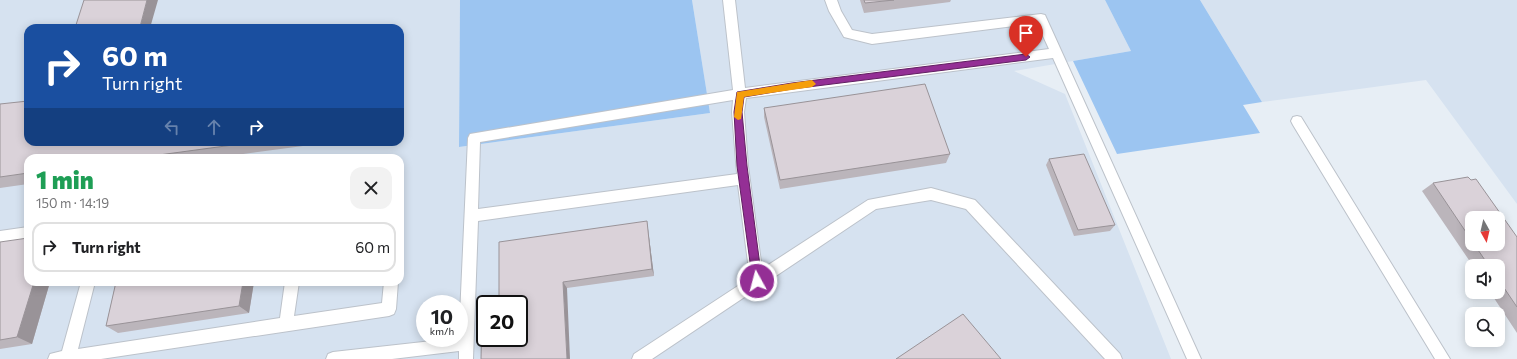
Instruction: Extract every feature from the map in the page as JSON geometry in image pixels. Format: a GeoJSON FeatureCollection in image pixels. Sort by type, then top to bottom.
{"type":"FeatureCollection","features":[{"type":"Feature","properties":{"kind":"lane"},"geometry":{"type":"LineString","coordinates":[[729,0],[740,94],[738,112],[744,178],[757,281]]}},
{"type":"Feature","properties":{"kind":"lane"},"geometry":{"type":"LineString","coordinates":[[832,0],[835,11],[848,34],[872,39],[1041,18],[1194,359]]}},
{"type":"Feature","properties":{"kind":"lane"},"geometry":{"type":"LineString","coordinates":[[468,295],[474,138],[792,86],[1057,53]]}},
{"type":"Feature","properties":{"kind":"lane"},"geometry":{"type":"LineString","coordinates":[[1296,121],[1444,359]]}},
{"type":"Feature","properties":{"kind":"lane"},"geometry":{"type":"LineString","coordinates":[[471,216],[744,178]]}},
{"type":"Feature","properties":{"kind":"lane"},"geometry":{"type":"LineString","coordinates":[[639,359],[873,204],[931,194],[970,204],[1115,359]]}},
{"type":"Feature","properties":{"kind":"lane"},"geometry":{"type":"LineString","coordinates":[[0,237],[24,234]]}},
{"type":"Feature","properties":{"kind":"lane"},"geometry":{"type":"LineString","coordinates":[[87,286],[62,358],[390,309],[391,286]]}},
{"type":"Feature","properties":{"kind":"lane"},"geometry":{"type":"LineString","coordinates":[[286,324],[291,286]]}},
{"type":"Feature","properties":{"kind":"lane"},"geometry":{"type":"LineString","coordinates":[[333,359],[433,347]]}},
{"type":"Feature","properties":{"kind":"lane"},"geometry":{"type":"LineString","coordinates":[[466,347],[466,359]]}},
{"type":"Feature","properties":{"kind":"shaded area"},"geometry":{"type":"Polygon","coordinates":[[[0,0],[460,0],[459,147],[710,113],[692,0],[1105,0],[1131,51],[1014,71],[1065,94],[1171,359],[0,359],[0,0]]]}},
{"type":"Feature","properties":{"kind":"shaded area"},"geometry":{"type":"Polygon","coordinates":[[[460,0],[692,0],[710,113],[459,147],[460,0]]]}},
{"type":"Feature","properties":{"kind":"shaded area"},"geometry":{"type":"Polygon","coordinates":[[[1105,0],[1200,0],[1262,102],[1243,105],[1260,133],[1117,154],[1073,61],[1131,51],[1105,0]]]}},
{"type":"Feature","properties":{"kind":"shaded area"},"geometry":{"type":"Polygon","coordinates":[[[1200,0],[1517,0],[1517,204],[1426,80],[1262,102],[1200,0]]]}},
{"type":"Feature","properties":{"kind":"building"},"geometry":{"type":"Polygon","coordinates":[[[84,0],[147,0],[141,24],[76,24],[84,0]]]}},
{"type":"Feature","properties":{"kind":"building"},"geometry":{"type":"Polygon","coordinates":[[[864,0],[894,0],[865,3],[864,0]]]}},
{"type":"Feature","properties":{"kind":"building"},"geometry":{"type":"Polygon","coordinates":[[[925,84],[950,154],[780,180],[764,108],[925,84]]]}},
{"type":"Feature","properties":{"kind":"building"},"geometry":{"type":"Polygon","coordinates":[[[24,101],[24,146],[225,146],[166,154],[24,154],[24,174],[0,177],[0,104],[24,101]]]}},
{"type":"Feature","properties":{"kind":"building"},"geometry":{"type":"Polygon","coordinates":[[[1084,154],[1115,225],[1078,230],[1049,159],[1084,154]]]}},
{"type":"Feature","properties":{"kind":"building"},"geometry":{"type":"Polygon","coordinates":[[[1468,177],[1471,180],[1476,179],[1499,211],[1465,211],[1465,231],[1433,183],[1468,177]]]}},
{"type":"Feature","properties":{"kind":"building"},"geometry":{"type":"Polygon","coordinates":[[[1505,220],[1517,237],[1517,307],[1505,289],[1505,259],[1484,259],[1479,251],[1505,251],[1505,220]]]}},
{"type":"Feature","properties":{"kind":"building"},"geometry":{"type":"Polygon","coordinates":[[[647,221],[652,269],[563,282],[567,359],[481,359],[481,347],[528,347],[528,295],[499,295],[499,242],[647,221]]]}},
{"type":"Feature","properties":{"kind":"building"},"geometry":{"type":"Polygon","coordinates":[[[24,239],[24,286],[33,286],[17,337],[0,340],[0,242],[24,239]]]}},
{"type":"Feature","properties":{"kind":"building"},"geometry":{"type":"Polygon","coordinates":[[[115,286],[242,286],[239,306],[106,326],[115,286]]]}},
{"type":"Feature","properties":{"kind":"building"},"geometry":{"type":"Polygon","coordinates":[[[963,314],[1001,359],[896,359],[963,314]]]}},
{"type":"Feature","properties":{"kind":"slow traffic"},"geometry":{"type":"LineString","coordinates":[[738,117],[740,94],[812,84]]}},
{"type":"Feature","properties":{"kind":"route"},"geometry":{"type":"LineString","coordinates":[[757,281],[742,166],[738,112],[740,94],[792,86],[1026,57]]}}]}
